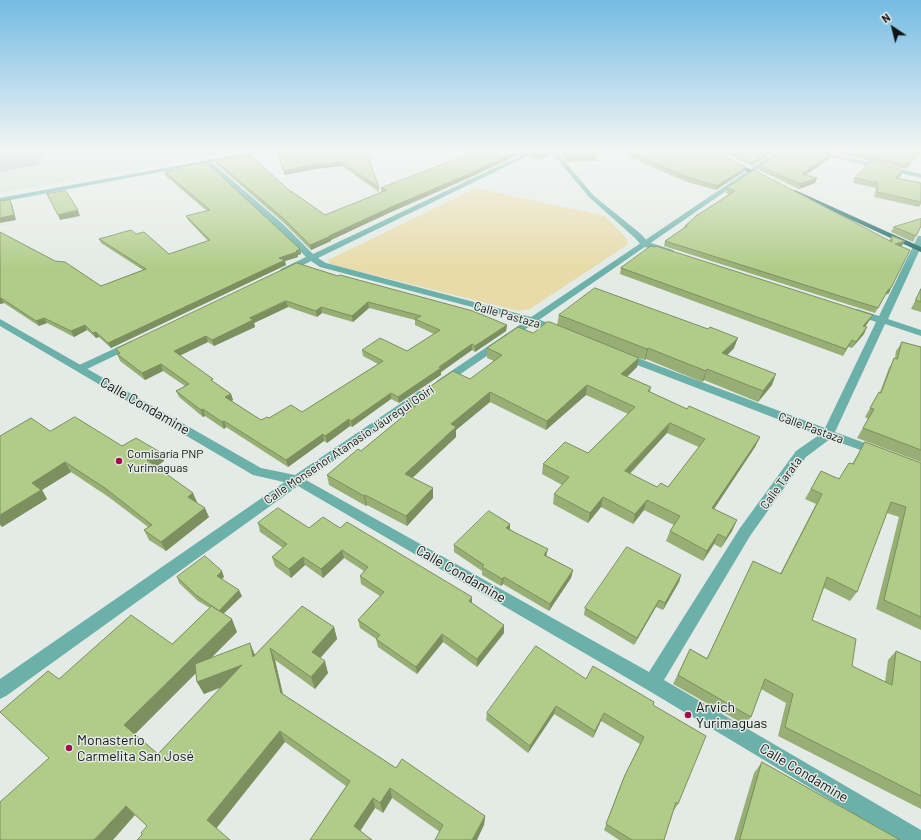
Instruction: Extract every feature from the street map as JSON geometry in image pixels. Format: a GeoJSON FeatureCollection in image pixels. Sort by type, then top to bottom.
{"type":"FeatureCollection","features":[{"type":"Feature","properties":{"kind":"highway"},"geometry":{"type":"LineString","coordinates":[[791,190],[920,246]]}},
{"type":"Feature","properties":{"kind":"street"},"geometry":{"type":"LineString","coordinates":[[0,200],[54,190]]}},
{"type":"Feature","properties":{"kind":"street","name":"Calle Pastaza"},"geometry":{"type":"LineString","coordinates":[[240,190],[280,226],[312,258],[323,265],[532,320],[569,335]]}},
{"type":"Feature","properties":{"kind":"street"},"geometry":{"type":"LineString","coordinates":[[276,275],[453,190]]}},
{"type":"Feature","properties":{"kind":"street"},"geometry":{"type":"LineString","coordinates":[[586,190],[645,244],[682,256]]}},
{"type":"Feature","properties":{"kind":"street","name":"Calle Monseñor Atanasio Jáuregui Goiri"},"geometry":{"type":"LineString","coordinates":[[0,690],[297,480],[724,190]]}},
{"type":"Feature","properties":{"kind":"street","name":"Calle Tarata"},"geometry":{"type":"LineString","coordinates":[[652,683],[745,532],[801,454],[828,434],[882,320],[920,246]]}},
{"type":"Feature","properties":{"kind":"street"},"geometry":{"type":"LineString","coordinates":[[845,308],[921,333]]}},
{"type":"Feature","properties":{"kind":"street","name":"Calle Condamine"},"geometry":{"type":"LineString","coordinates":[[0,322],[258,472],[297,480],[652,683],[917,840]]}},
{"type":"Feature","properties":{"kind":"street"},"geometry":{"type":"LineString","coordinates":[[81,368],[139,340]]}},
{"type":"Feature","properties":{"kind":"street","name":"Calle Pastaza"},"geometry":{"type":"LineString","coordinates":[[613,352],[888,456]]}},
{"type":"Feature","properties":{"kind":"shaded area"},"geometry":{"type":"Polygon","coordinates":[[[0,190],[16,190],[0,193],[0,190]]]}},
{"type":"Feature","properties":{"kind":"shaded area"},"geometry":{"type":"Polygon","coordinates":[[[471,190],[486,190],[605,216],[628,240],[627,245],[530,309],[518,311],[330,264],[328,260],[471,190]]]}},
{"type":"Feature","properties":{"kind":"building"},"geometry":{"type":"Polygon","coordinates":[[[187,190],[236,190],[300,249],[296,251],[297,252],[279,258],[285,260],[108,343],[96,332],[93,333],[85,325],[71,331],[44,318],[36,321],[0,298],[0,232],[55,261],[65,262],[101,286],[146,269],[99,239],[131,230],[136,234],[144,232],[169,254],[210,240],[186,216],[210,210],[187,190]]]}},
{"type":"Feature","properties":{"kind":"building"},"geometry":{"type":"Polygon","coordinates":[[[250,190],[289,190],[325,215],[387,190],[431,190],[310,245],[283,218],[250,190]]]}},
{"type":"Feature","properties":{"kind":"building"},"geometry":{"type":"Polygon","coordinates":[[[733,190],[793,190],[892,242],[892,236],[905,241],[895,244],[910,250],[891,288],[888,290],[878,308],[665,241],[687,226],[685,226],[696,216],[735,191],[733,190]]]}},
{"type":"Feature","properties":{"kind":"building"},"geometry":{"type":"Polygon","coordinates":[[[877,190],[921,190],[921,202],[877,192],[877,190]]]}},
{"type":"Feature","properties":{"kind":"building"},"geometry":{"type":"Polygon","coordinates":[[[66,191],[78,210],[58,215],[47,194],[66,191]]]}},
{"type":"Feature","properties":{"kind":"building"},"geometry":{"type":"Polygon","coordinates":[[[10,200],[14,215],[0,218],[0,201],[10,200]]]}},
{"type":"Feature","properties":{"kind":"building"},"geometry":{"type":"Polygon","coordinates":[[[921,219],[921,226],[916,236],[894,227],[921,219]]]}},
{"type":"Feature","properties":{"kind":"building"},"geometry":{"type":"Polygon","coordinates":[[[651,246],[656,246],[873,315],[863,326],[867,327],[856,342],[852,340],[846,349],[621,268],[651,246]]]}},
{"type":"Feature","properties":{"kind":"building"},"geometry":{"type":"Polygon","coordinates":[[[297,263],[338,276],[340,275],[473,311],[507,325],[475,346],[472,344],[439,367],[441,368],[398,397],[391,393],[351,421],[349,419],[325,436],[323,434],[286,460],[224,421],[222,422],[203,409],[201,410],[176,391],[189,384],[161,364],[142,373],[117,354],[120,353],[116,349],[297,263]],[[286,301],[250,318],[253,320],[212,340],[206,336],[174,351],[231,394],[225,397],[261,420],[267,417],[269,418],[291,405],[302,412],[383,361],[362,350],[380,338],[407,351],[440,330],[415,319],[421,316],[368,302],[352,316],[321,307],[316,311],[286,301]]]}},
{"type":"Feature","properties":{"kind":"building"},"geometry":{"type":"Polygon","coordinates":[[[595,288],[708,329],[710,327],[738,338],[722,353],[776,374],[763,391],[559,315],[595,288]]]}},
{"type":"Feature","properties":{"kind":"building"},"geometry":{"type":"Polygon","coordinates":[[[921,289],[921,302],[916,300],[921,289]]]}},
{"type":"Feature","properties":{"kind":"building"},"geometry":{"type":"Polygon","coordinates":[[[547,322],[550,322],[639,358],[621,374],[651,387],[648,391],[687,409],[689,406],[760,437],[712,508],[737,520],[726,538],[718,534],[707,551],[670,531],[680,516],[647,500],[635,514],[603,497],[590,513],[554,494],[569,477],[543,464],[565,442],[588,453],[635,407],[587,385],[547,421],[490,392],[451,424],[456,427],[405,474],[433,488],[406,516],[365,495],[364,496],[327,475],[358,449],[361,451],[418,404],[410,400],[453,371],[470,379],[502,355],[487,348],[518,327],[533,333],[547,322]],[[670,423],[625,471],[657,487],[661,483],[668,487],[705,439],[670,423]]]}},
{"type":"Feature","properties":{"kind":"building"},"geometry":{"type":"Polygon","coordinates":[[[902,342],[921,347],[921,450],[863,428],[874,409],[870,408],[879,392],[881,393],[894,358],[897,359],[902,342]]]}},
{"type":"Feature","properties":{"kind":"building"},"geometry":{"type":"Polygon","coordinates":[[[75,417],[122,446],[136,438],[160,452],[147,460],[193,493],[188,497],[205,508],[161,542],[144,530],[152,525],[105,488],[65,462],[32,483],[41,490],[0,515],[0,436],[31,418],[50,431],[75,417]]]}},
{"type":"Feature","properties":{"kind":"building"},"geometry":{"type":"Polygon","coordinates":[[[865,442],[921,463],[921,617],[884,600],[906,507],[891,502],[857,592],[827,577],[812,620],[856,639],[852,666],[892,685],[896,651],[921,662],[921,796],[785,727],[793,694],[765,679],[751,717],[678,675],[690,649],[707,659],[753,561],[781,574],[822,494],[811,489],[821,471],[839,479],[849,463],[853,464],[865,442]]]}},
{"type":"Feature","properties":{"kind":"building"},"geometry":{"type":"Polygon","coordinates":[[[278,508],[309,528],[323,517],[340,528],[347,522],[472,597],[469,601],[504,625],[477,659],[442,634],[416,667],[376,639],[380,635],[358,620],[384,592],[360,576],[368,567],[342,550],[321,569],[303,557],[289,569],[272,557],[287,544],[258,523],[278,508]]]}},
{"type":"Feature","properties":{"kind":"building"},"geometry":{"type":"Polygon","coordinates":[[[489,511],[510,524],[506,528],[548,549],[544,555],[573,570],[550,604],[504,577],[502,579],[482,567],[484,565],[454,545],[489,511]]]}},
{"type":"Feature","properties":{"kind":"building"},"geometry":{"type":"Polygon","coordinates":[[[627,547],[681,575],[665,603],[659,600],[637,638],[585,608],[627,547]]]}},
{"type":"Feature","properties":{"kind":"building"},"geometry":{"type":"Polygon","coordinates":[[[205,556],[222,571],[217,576],[239,590],[219,611],[196,595],[177,577],[205,556]]]}},
{"type":"Feature","properties":{"kind":"building"},"geometry":{"type":"Polygon","coordinates":[[[212,606],[232,619],[124,725],[158,754],[242,665],[197,682],[195,664],[250,643],[253,657],[302,606],[334,627],[312,652],[325,661],[311,677],[270,648],[281,693],[396,768],[402,759],[485,816],[472,840],[435,840],[443,825],[390,788],[380,803],[373,798],[354,826],[372,840],[310,840],[350,781],[280,731],[207,820],[230,840],[137,840],[147,826],[126,806],[94,840],[0,840],[0,802],[49,758],[0,712],[48,671],[59,679],[131,615],[172,644],[212,606]]]}},
{"type":"Feature","properties":{"kind":"building"},"geometry":{"type":"Polygon","coordinates":[[[536,646],[586,679],[593,666],[654,702],[653,705],[706,736],[678,804],[676,802],[664,840],[632,840],[606,824],[625,775],[644,737],[604,713],[595,731],[556,706],[530,746],[487,713],[536,646]]]}},
{"type":"Feature","properties":{"kind":"building"},"geometry":{"type":"Polygon","coordinates":[[[762,762],[900,840],[740,840],[762,762]]]}},
{"type":"Feature","properties":{"kind":"place","name":"Comisaría PNP Yurimaguas"},"geometry":{"type":"Point","coordinates":[119,461]}},
{"type":"Feature","properties":{"kind":"place","name":"Arvich Yurimaguas"},"geometry":{"type":"Point","coordinates":[688,715]}},
{"type":"Feature","properties":{"kind":"place","name":"Monasterio Carmelita San José"},"geometry":{"type":"Point","coordinates":[69,748]}}]}
